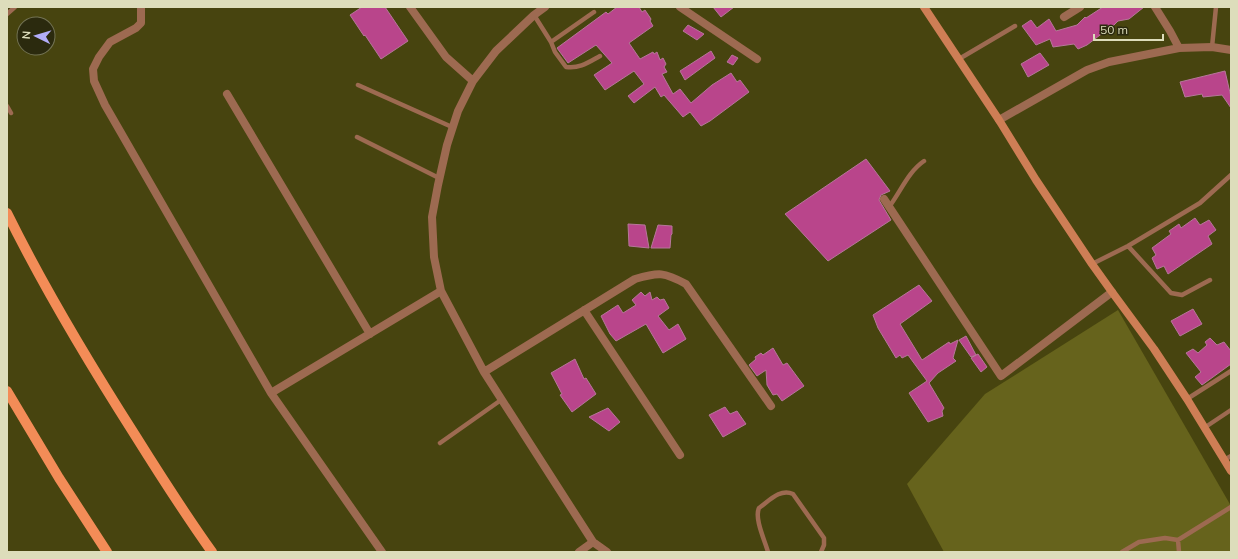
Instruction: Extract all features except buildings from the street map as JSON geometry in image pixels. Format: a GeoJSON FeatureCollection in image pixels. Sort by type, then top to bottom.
{"type":"FeatureCollection","features":[{"type":"Feature","properties":{"kind":"main road"},"geometry":{"type":"LineString","coordinates":[[7,214],[59,310],[103,385],[154,466],[212,552]]}},
{"type":"Feature","properties":{"kind":"main road"},"geometry":{"type":"LineString","coordinates":[[7,390],[59,478],[107,552]]}},
{"type":"Feature","properties":{"kind":"street"},"geometry":{"type":"LineString","coordinates":[[141,7],[140,22],[136,28],[110,42],[99,56],[93,69],[94,81],[109,112],[271,393],[382,552]]}},
{"type":"Feature","properties":{"kind":"street"},"geometry":{"type":"LineString","coordinates":[[410,7],[446,57],[473,81]]}},
{"type":"Feature","properties":{"kind":"street"},"geometry":{"type":"LineString","coordinates":[[545,7],[534,15],[496,51],[473,81],[458,111],[452,127],[439,178],[432,217],[434,257],[441,291],[484,372],[593,542],[607,552]]}},
{"type":"Feature","properties":{"kind":"street"},"geometry":{"type":"LineString","coordinates":[[680,7],[757,59]]}},
{"type":"Feature","properties":{"kind":"street"},"geometry":{"type":"LineString","coordinates":[[924,7],[1092,264],[1154,349],[1204,428],[1228,458],[1231,471]]}},
{"type":"Feature","properties":{"kind":"street"},"geometry":{"type":"LineString","coordinates":[[1064,17],[1080,7]]}},
{"type":"Feature","properties":{"kind":"street"},"geometry":{"type":"LineString","coordinates":[[1155,7],[1160,11],[1179,48]]}},
{"type":"Feature","properties":{"kind":"street"},"geometry":{"type":"LineString","coordinates":[[999,120],[1087,70],[1109,62],[1179,48],[1212,47],[1231,50]]}},
{"type":"Feature","properties":{"kind":"street"},"geometry":{"type":"LineString","coordinates":[[227,94],[370,334]]}},
{"type":"Feature","properties":{"kind":"street"},"geometry":{"type":"LineString","coordinates":[[887,203],[1001,376],[1112,292]]}},
{"type":"Feature","properties":{"kind":"street"},"geometry":{"type":"LineString","coordinates":[[484,372],[635,279],[655,273],[671,276],[686,284],[770,406]]}},
{"type":"Feature","properties":{"kind":"street"},"geometry":{"type":"LineString","coordinates":[[271,393],[441,291]]}},
{"type":"Feature","properties":{"kind":"street"},"geometry":{"type":"LineString","coordinates":[[584,310],[680,455]]}},
{"type":"Feature","properties":{"kind":"street"},"geometry":{"type":"LineString","coordinates":[[579,552],[593,542]]}},
{"type":"Feature","properties":{"kind":"lane"},"geometry":{"type":"LineString","coordinates":[[7,14],[15,7]]}},
{"type":"Feature","properties":{"kind":"lane"},"geometry":{"type":"LineString","coordinates":[[1212,47],[1216,7]]}},
{"type":"Feature","properties":{"kind":"lane"},"geometry":{"type":"LineString","coordinates":[[551,42],[594,12]]}},
{"type":"Feature","properties":{"kind":"lane"},"geometry":{"type":"LineString","coordinates":[[534,15],[551,42],[555,52],[566,67],[580,67],[600,56]]}},
{"type":"Feature","properties":{"kind":"lane"},"geometry":{"type":"LineString","coordinates":[[958,59],[1015,26]]}},
{"type":"Feature","properties":{"kind":"lane"},"geometry":{"type":"LineString","coordinates":[[358,85],[452,127]]}},
{"type":"Feature","properties":{"kind":"lane"},"geometry":{"type":"LineString","coordinates":[[7,106],[12,113]]}},
{"type":"Feature","properties":{"kind":"lane"},"geometry":{"type":"LineString","coordinates":[[357,137],[439,178]]}},
{"type":"Feature","properties":{"kind":"lane"},"geometry":{"type":"LineString","coordinates":[[887,203],[898,195],[915,167],[924,161]]}},
{"type":"Feature","properties":{"kind":"lane"},"geometry":{"type":"LineString","coordinates":[[1092,264],[1128,246],[1200,203],[1231,175]]}},
{"type":"Feature","properties":{"kind":"lane"},"geometry":{"type":"LineString","coordinates":[[1128,246],[1171,293],[1182,295],[1210,280]]}},
{"type":"Feature","properties":{"kind":"lane"},"geometry":{"type":"LineString","coordinates":[[1187,399],[1231,371]]}},
{"type":"Feature","properties":{"kind":"lane"},"geometry":{"type":"LineString","coordinates":[[440,443],[501,400]]}},
{"type":"Feature","properties":{"kind":"lane"},"geometry":{"type":"LineString","coordinates":[[1204,428],[1231,410]]}},
{"type":"Feature","properties":{"kind":"lane"},"geometry":{"type":"LineString","coordinates":[[768,552],[758,521],[757,510],[780,493],[784,492],[793,494],[824,538],[824,545],[821,552]]}},
{"type":"Feature","properties":{"kind":"lane"},"geometry":{"type":"LineString","coordinates":[[1122,552],[1139,542],[1165,538],[1178,540],[1231,507]]}},
{"type":"Feature","properties":{"kind":"lane"},"geometry":{"type":"LineString","coordinates":[[1178,540],[1179,552]]}},
{"type":"Feature","properties":{"kind":"shaded area"},"geometry":{"type":"Polygon","coordinates":[[[1118,310],[1231,506],[1231,552],[944,552],[907,484],[985,394],[1118,310]]]}}]}
